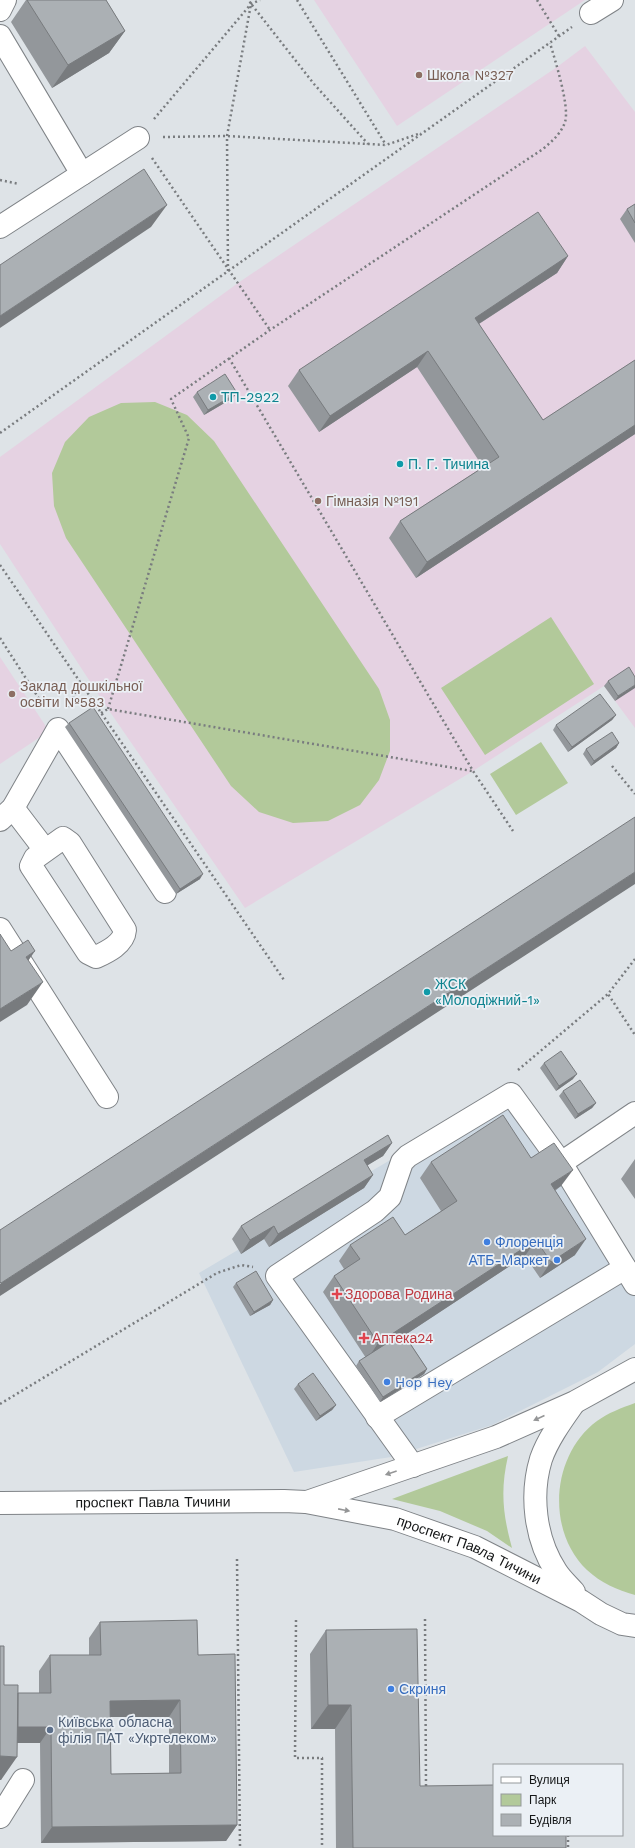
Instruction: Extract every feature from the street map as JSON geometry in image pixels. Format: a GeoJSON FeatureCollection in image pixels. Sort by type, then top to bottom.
{"type":"FeatureCollection","features":[{"type":"Feature","properties":{"kind":"street"},"geometry":{"type":"LineString","coordinates":[[0,10],[4,0]]}},
{"type":"Feature","properties":{"kind":"street"},"geometry":{"type":"LineString","coordinates":[[591,13],[612,0]]}},
{"type":"Feature","properties":{"kind":"street"},"geometry":{"type":"LineString","coordinates":[[0,36],[82,174]]}},
{"type":"Feature","properties":{"kind":"street"},"geometry":{"type":"LineString","coordinates":[[0,227],[138,138]]}},
{"type":"Feature","properties":{"kind":"street"},"geometry":{"type":"LineString","coordinates":[[45,850],[7,814],[58,729],[165,892]]}},
{"type":"Feature","properties":{"kind":"street"},"geometry":{"type":"LineString","coordinates":[[63,838],[70,843],[123,925],[124,937],[121,941],[96,957],[88,953],[31,866],[34,858],[45,850],[63,838]]}},
{"type":"Feature","properties":{"kind":"street"},"geometry":{"type":"LineString","coordinates":[[0,929],[107,1097]]}},
{"type":"Feature","properties":{"kind":"street"},"geometry":{"type":"LineString","coordinates":[[377,1417],[630,1276],[561,1163],[511,1094],[408,1156],[402,1162],[390,1197],[375,1211],[277,1276],[377,1417],[413,1466]]}},
{"type":"Feature","properties":{"kind":"street"},"geometry":{"type":"LineString","coordinates":[[561,1163],[635,1113]]}},
{"type":"Feature","properties":{"kind":"street","name":"проспект Павла Тичини"},"geometry":{"type":"LineString","coordinates":[[306,1502],[496,1438],[575,1402],[635,1369]]}},
{"type":"Feature","properties":{"kind":"street","name":"проспект Павла Тичини"},"geometry":{"type":"LineString","coordinates":[[575,1402],[559,1423],[541,1458],[535,1497],[540,1535],[543,1542],[556,1571],[581,1601]]}},
{"type":"Feature","properties":{"kind":"street","name":"проспект Павла Тичини"},"geometry":{"type":"LineString","coordinates":[[0,1503],[306,1502],[395,1520],[475,1547],[581,1601],[601,1614],[631,1629]]}},
{"type":"Feature","properties":{"kind":"street"},"geometry":{"type":"LineString","coordinates":[[0,1818],[23,1780]]}},
{"type":"Feature","properties":{"kind":"path"},"geometry":{"type":"LineString","coordinates":[[249,0],[314,84],[368,144]]}},
{"type":"Feature","properties":{"kind":"path"},"geometry":{"type":"LineString","coordinates":[[138,138],[251,4],[260,0]]}},
{"type":"Feature","properties":{"kind":"path"},"geometry":{"type":"LineString","coordinates":[[297,0],[386,145]]}},
{"type":"Feature","properties":{"kind":"path"},"geometry":{"type":"LineString","coordinates":[[537,0],[559,36]]}},
{"type":"Feature","properties":{"kind":"path"},"geometry":{"type":"LineString","coordinates":[[228,271],[227,136],[251,4]]}},
{"type":"Feature","properties":{"kind":"path"},"geometry":{"type":"LineString","coordinates":[[0,433],[591,13]]}},
{"type":"Feature","properties":{"kind":"path"},"geometry":{"type":"LineString","coordinates":[[108,709],[189,438],[171,398],[270,330],[543,149],[557,137],[565,122],[566,107],[550,43]]}},
{"type":"Feature","properties":{"kind":"path"},"geometry":{"type":"LineString","coordinates":[[138,138],[227,136],[386,145],[424,132]]}},
{"type":"Feature","properties":{"kind":"path"},"geometry":{"type":"LineString","coordinates":[[138,138],[270,330]]}},
{"type":"Feature","properties":{"kind":"path"},"geometry":{"type":"LineString","coordinates":[[229,358],[473,771],[513,831]]}},
{"type":"Feature","properties":{"kind":"path"},"geometry":{"type":"LineString","coordinates":[[0,565],[284,980]]}},
{"type":"Feature","properties":{"kind":"path"},"geometry":{"type":"LineString","coordinates":[[0,638],[58,729]]}},
{"type":"Feature","properties":{"kind":"path"},"geometry":{"type":"LineString","coordinates":[[101,712],[108,709],[473,771]]}},
{"type":"Feature","properties":{"kind":"path"},"geometry":{"type":"LineString","coordinates":[[612,766],[635,794]]}},
{"type":"Feature","properties":{"kind":"path"},"geometry":{"type":"LineString","coordinates":[[511,1094],[515,1075],[519,1069],[608,994],[635,959]]}},
{"type":"Feature","properties":{"kind":"path"},"geometry":{"type":"LineString","coordinates":[[608,994],[635,1036]]}},
{"type":"Feature","properties":{"kind":"path"},"geometry":{"type":"LineString","coordinates":[[0,1404],[222,1271],[241,1265],[255,1268],[277,1276]]}},
{"type":"Feature","properties":{"kind":"path"},"geometry":{"type":"LineString","coordinates":[[236,1559],[240,1848]]}},
{"type":"Feature","properties":{"kind":"path"},"geometry":{"type":"LineString","coordinates":[[425,1619],[424,1786],[432,1786]]}},
{"type":"Feature","properties":{"kind":"path"},"geometry":{"type":"LineString","coordinates":[[296,1620],[295,1758],[322,1758],[322,1848]]}},
{"type":"Feature","properties":{"kind":"path"},"geometry":{"type":"LineString","coordinates":[[568,1836],[568,1848]]}},
{"type":"Feature","properties":{"kind":"shaded area","name":"Школа №327"},"geometry":{"type":"Polygon","coordinates":[[[314,0],[585,0],[397,126],[314,0]]]}},
{"type":"Feature","properties":{"kind":"shaded area","name":"Гімназія №191"},"geometry":{"type":"Polygon","coordinates":[[[585,46],[635,112],[635,728],[604,686],[473,771],[245,908],[108,709],[0,544],[0,457],[238,283],[557,67],[585,46]]]}},
{"type":"Feature","properties":{"kind":"shaded area","name":"Заклад дошкільної освіти №583"},"geometry":{"type":"Polygon","coordinates":[[[0,657],[49,731],[0,764],[0,657]]]}},
{"type":"Feature","properties":{"kind":"shaded area"},"geometry":{"type":"Polygon","coordinates":[[[517,1085],[635,1262],[635,1344],[598,1372],[492,1425],[391,1457],[294,1472],[199,1273],[517,1085]]]}},
{"type":"Feature","properties":{"kind":"green space"},"geometry":{"type":"Polygon","coordinates":[[[155,402],[187,415],[214,441],[379,689],[390,720],[390,751],[379,780],[360,805],[328,821],[293,823],[259,812],[231,786],[66,538],[54,506],[52,473],[65,442],[89,417],[121,403],[155,402]]]}},
{"type":"Feature","properties":{"kind":"green space"},"geometry":{"type":"Polygon","coordinates":[[[551,617],[594,684],[485,755],[441,688],[551,617]]]}},
{"type":"Feature","properties":{"kind":"green space"},"geometry":{"type":"Polygon","coordinates":[[[541,742],[568,783],[516,815],[490,774],[541,742]]]}},
{"type":"Feature","properties":{"kind":"green space"},"geometry":{"type":"Polygon","coordinates":[[[635,1403],[635,1595],[622,1591],[598,1579],[587,1570],[574,1554],[565,1535],[560,1515],[559,1494],[563,1473],[570,1453],[582,1436],[601,1418],[635,1403]]]}},
{"type":"Feature","properties":{"kind":"green space"},"geometry":{"type":"Polygon","coordinates":[[[508,1456],[503,1492],[506,1525],[512,1548],[487,1531],[440,1511],[392,1499],[508,1456]]]}},
{"type":"Feature","properties":{"kind":"building"},"geometry":{"type":"Polygon","coordinates":[[[27,0],[106,0],[125,31],[68,65],[27,0]]]}},
{"type":"Feature","properties":{"kind":"building"},"geometry":{"type":"Polygon","coordinates":[[[144,169],[167,205],[0,316],[0,265],[144,169]]]}},
{"type":"Feature","properties":{"kind":"building"},"geometry":{"type":"Polygon","coordinates":[[[635,204],[635,223],[627,209],[635,204]]]}},
{"type":"Feature","properties":{"kind":"building"},"geometry":{"type":"Polygon","coordinates":[[[538,212],[568,256],[475,318],[543,420],[635,360],[635,425],[427,562],[400,521],[499,457],[428,351],[330,416],[299,370],[538,212]]]}},
{"type":"Feature","properties":{"kind":"building","name":"ТП-2922"},"geometry":{"type":"Polygon","coordinates":[[[225,374],[237,393],[208,410],[197,392],[225,374]]]}},
{"type":"Feature","properties":{"kind":"building"},"geometry":{"type":"Polygon","coordinates":[[[629,667],[635,677],[635,685],[618,696],[608,681],[629,667]]]}},
{"type":"Feature","properties":{"kind":"building"},"geometry":{"type":"Polygon","coordinates":[[[600,694],[616,715],[572,747],[556,725],[600,694]]]}},
{"type":"Feature","properties":{"kind":"building"},"geometry":{"type":"Polygon","coordinates":[[[93,707],[203,874],[180,889],[69,723],[93,707]]]}},
{"type":"Feature","properties":{"kind":"building"},"geometry":{"type":"Polygon","coordinates":[[[612,732],[619,743],[594,761],[586,749],[612,732]]]}},
{"type":"Feature","properties":{"kind":"building"},"geometry":{"type":"Polygon","coordinates":[[[635,817],[635,872],[1,1283],[0,1282],[0,1230],[635,817]]]}},
{"type":"Feature","properties":{"kind":"building"},"geometry":{"type":"Polygon","coordinates":[[[0,934],[11,951],[28,940],[35,951],[26,957],[43,982],[0,1009],[0,934]]]}},
{"type":"Feature","properties":{"kind":"building"},"geometry":{"type":"Polygon","coordinates":[[[561,1051],[577,1074],[559,1086],[544,1063],[561,1051]]]}},
{"type":"Feature","properties":{"kind":"building"},"geometry":{"type":"Polygon","coordinates":[[[580,1080],[596,1103],[578,1114],[563,1091],[580,1080]]]}},
{"type":"Feature","properties":{"kind":"building","name":"Флоренція"},"geometry":{"type":"Polygon","coordinates":[[[503,1115],[531,1158],[554,1143],[573,1170],[551,1184],[586,1239],[551,1262],[536,1240],[378,1343],[334,1276],[360,1259],[350,1245],[393,1217],[405,1235],[457,1201],[431,1162],[503,1115]]]}},
{"type":"Feature","properties":{"kind":"building"},"geometry":{"type":"Polygon","coordinates":[[[388,1135],[392,1143],[364,1160],[373,1175],[278,1234],[274,1226],[250,1240],[241,1226],[388,1135]]]}},
{"type":"Feature","properties":{"kind":"building"},"geometry":{"type":"Polygon","coordinates":[[[256,1271],[273,1300],[254,1312],[236,1283],[256,1271]]]}},
{"type":"Feature","properties":{"kind":"building"},"geometry":{"type":"Polygon","coordinates":[[[403,1333],[427,1369],[383,1397],[359,1361],[403,1333]]]}},
{"type":"Feature","properties":{"kind":"building"},"geometry":{"type":"Polygon","coordinates":[[[313,1373],[336,1405],[320,1416],[298,1384],[313,1373]]]}},
{"type":"Feature","properties":{"kind":"building","name":"Київська обласна філія ПАТ «Укртелеком»"},"geometry":{"type":"Polygon","coordinates":[[[197,1620],[198,1655],[235,1654],[237,1825],[52,1827],[51,1727],[18,1727],[18,1693],[51,1693],[50,1655],[101,1655],[100,1622],[197,1620]],[[180,1700],[110,1701],[111,1774],[181,1773],[180,1700]]]}},
{"type":"Feature","properties":{"kind":"building"},"geometry":{"type":"Polygon","coordinates":[[[417,1629],[420,1786],[493,1785],[493,1836],[566,1836],[566,1848],[353,1848],[351,1705],[328,1705],[326,1630],[417,1629]]]}},
{"type":"Feature","properties":{"kind":"building"},"geometry":{"type":"Polygon","coordinates":[[[0,1646],[4,1646],[4,1685],[18,1685],[17,1757],[0,1756],[0,1646]]]}},
{"type":"Feature","properties":{"kind":"place","name":"Школа №327"},"geometry":{"type":"Point","coordinates":[419,75]}},
{"type":"Feature","properties":{"kind":"place","name":"ТП-2922"},"geometry":{"type":"Point","coordinates":[213,397]}},
{"type":"Feature","properties":{"kind":"place","name":"П. Г. Тичина"},"geometry":{"type":"Point","coordinates":[400,464]}},
{"type":"Feature","properties":{"kind":"place","name":"Гімназія №191"},"geometry":{"type":"Point","coordinates":[318,501]}},
{"type":"Feature","properties":{"kind":"place","name":"Заклад дошкільної освіти №583"},"geometry":{"type":"Point","coordinates":[12,694]}},
{"type":"Feature","properties":{"kind":"place","name":"ЖСК «Молодіжний-1»"},"geometry":{"type":"Point","coordinates":[427,992]}},
{"type":"Feature","properties":{"kind":"place","name":"Флоренція"},"geometry":{"type":"Point","coordinates":[487,1242]}},
{"type":"Feature","properties":{"kind":"place","name":"АТБ-Маркет"},"geometry":{"type":"Point","coordinates":[557,1260]}},
{"type":"Feature","properties":{"kind":"place","name":"Здорова Родина"},"geometry":{"type":"Point","coordinates":[337,1294]}},
{"type":"Feature","properties":{"kind":"place","name":"Аптека24"},"geometry":{"type":"Point","coordinates":[364,1338]}},
{"type":"Feature","properties":{"kind":"place","name":"Hop Hey"},"geometry":{"type":"Point","coordinates":[387,1382]}},
{"type":"Feature","properties":{"kind":"place","name":"Скриня"},"geometry":{"type":"Point","coordinates":[391,1689]}},
{"type":"Feature","properties":{"kind":"place","name":"Київська обласна філія ПАТ «Укртелеком»"},"geometry":{"type":"Point","coordinates":[50,1730]}}]}
